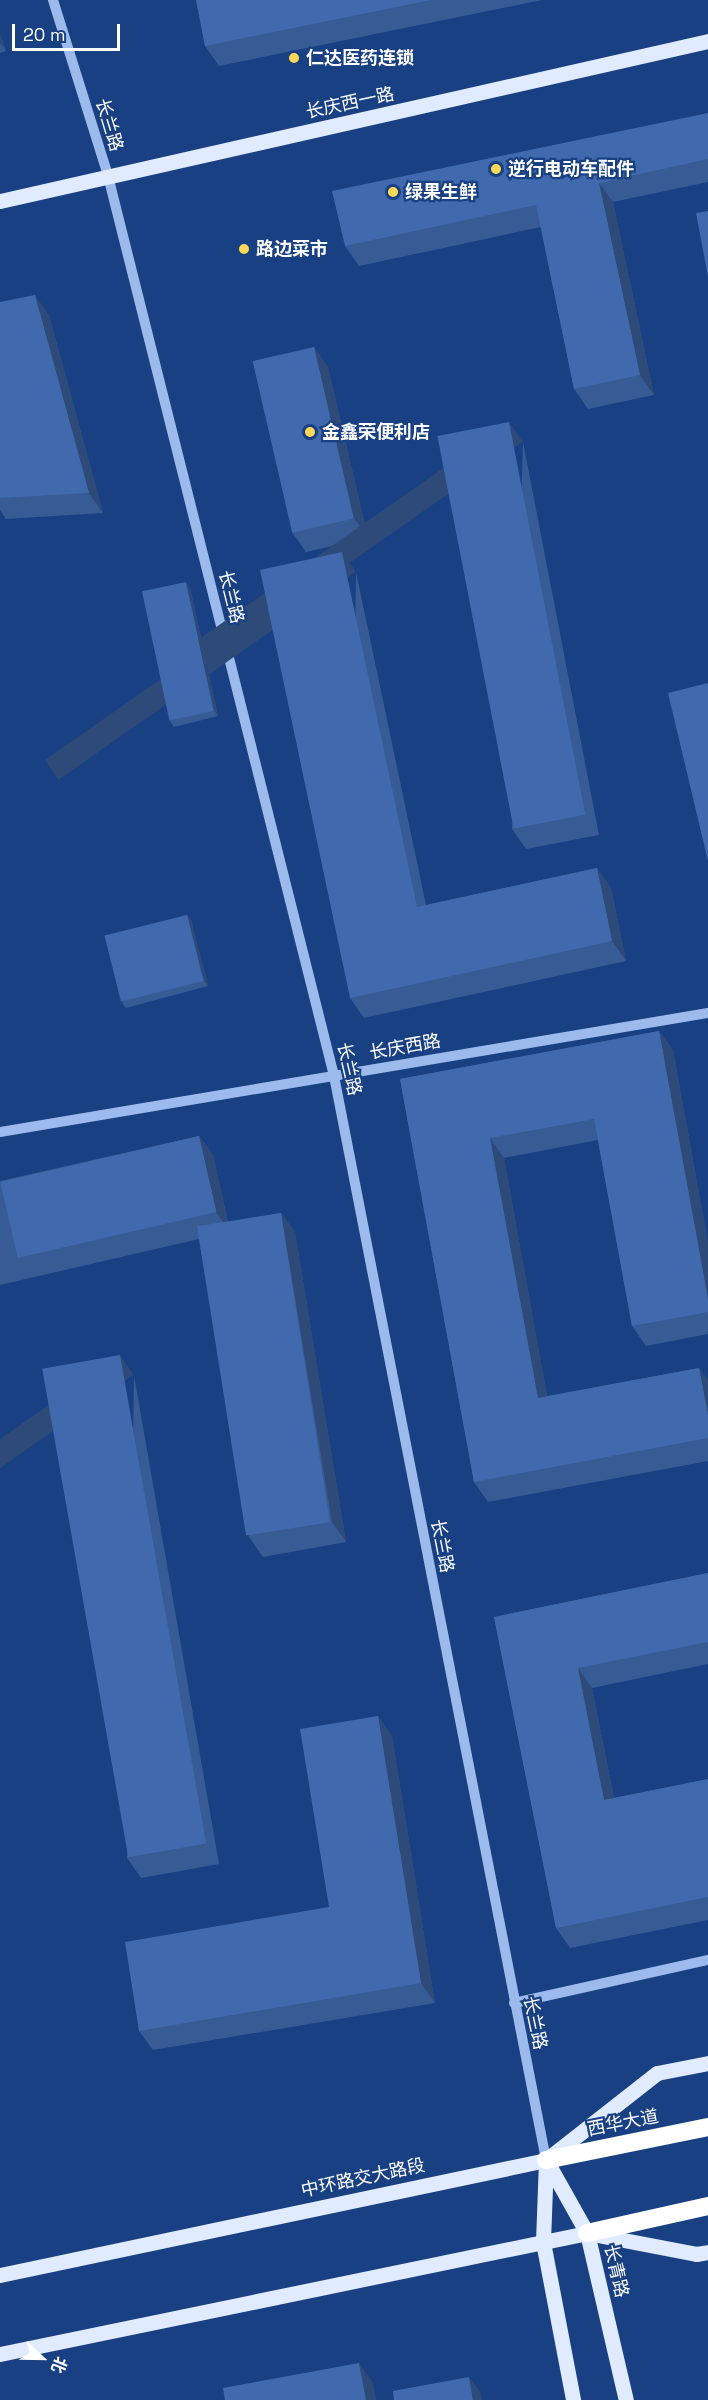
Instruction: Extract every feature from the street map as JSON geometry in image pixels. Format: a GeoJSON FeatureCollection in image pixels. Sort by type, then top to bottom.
{"type":"FeatureCollection","features":[{"type":"Feature","properties":{"kind":"highway","name":"西华大道"},"geometry":{"type":"LineString","coordinates":[[546,2160],[708,2127]]}},
{"type":"Feature","properties":{"kind":"highway"},"geometry":{"type":"LineString","coordinates":[[587,2233],[708,2206]]}},
{"type":"Feature","properties":{"kind":"main road","name":"长庆西一路"},"geometry":{"type":"LineString","coordinates":[[0,201],[708,41]]}},
{"type":"Feature","properties":{"kind":"main road","name":"中环路交大路段"},"geometry":{"type":"LineString","coordinates":[[0,2275],[546,2160],[657,2073],[708,2063]]}},
{"type":"Feature","properties":{"kind":"main road","name":"长青路"},"geometry":{"type":"LineString","coordinates":[[546,2160],[587,2233],[626,2400]]}},
{"type":"Feature","properties":{"kind":"main road"},"geometry":{"type":"LineString","coordinates":[[546,2160],[543,2242],[573,2400]]}},
{"type":"Feature","properties":{"kind":"main road"},"geometry":{"type":"LineString","coordinates":[[0,2354],[587,2233],[696,2254],[708,2252]]}},
{"type":"Feature","properties":{"kind":"street","name":"长兰路"},"geometry":{"type":"LineString","coordinates":[[53,0],[108,176],[334,1076],[546,2160]]}},
{"type":"Feature","properties":{"kind":"street","name":"长庆西路"},"geometry":{"type":"LineString","coordinates":[[0,1132],[708,1013]]}},
{"type":"Feature","properties":{"kind":"street"},"geometry":{"type":"LineString","coordinates":[[514,2003],[708,1960]]}},
{"type":"Feature","properties":{"kind":"building"},"geometry":{"type":"Polygon","coordinates":[[[196,0],[431,0],[205,46],[196,0]]]}},
{"type":"Feature","properties":{"kind":"building"},"geometry":{"type":"Polygon","coordinates":[[[708,113],[708,159],[599,183],[640,375],[574,389],[536,205],[345,246],[332,191],[708,113]]]}},
{"type":"Feature","properties":{"kind":"building"},"geometry":{"type":"Polygon","coordinates":[[[708,211],[708,277],[696,213],[708,211]]]}},
{"type":"Feature","properties":{"kind":"building"},"geometry":{"type":"Polygon","coordinates":[[[35,295],[89,493],[0,498],[0,302],[35,295]]]}},
{"type":"Feature","properties":{"kind":"building"},"geometry":{"type":"Polygon","coordinates":[[[314,347],[354,518],[292,533],[253,361],[314,347]]]}},
{"type":"Feature","properties":{"kind":"building"},"geometry":{"type":"Polygon","coordinates":[[[509,422],[585,815],[514,829],[437,436],[509,422]]]}},
{"type":"Feature","properties":{"kind":"building"},"geometry":{"type":"Polygon","coordinates":[[[342,552],[417,907],[597,868],[612,941],[350,998],[260,570],[342,552]]]}},
{"type":"Feature","properties":{"kind":"building"},"geometry":{"type":"Polygon","coordinates":[[[186,582],[213,711],[169,720],[142,591],[186,582]]]}},
{"type":"Feature","properties":{"kind":"building"},"geometry":{"type":"Polygon","coordinates":[[[708,683],[708,861],[668,693],[708,683]]]}},
{"type":"Feature","properties":{"kind":"building"},"geometry":{"type":"Polygon","coordinates":[[[187,915],[203,981],[121,1002],[105,936],[187,915]]]}},
{"type":"Feature","properties":{"kind":"building"},"geometry":{"type":"Polygon","coordinates":[[[659,1031],[708,1299],[708,1312],[632,1326],[594,1119],[490,1138],[538,1398],[699,1368],[708,1415],[708,1438],[474,1482],[400,1079],[659,1031]]]}},
{"type":"Feature","properties":{"kind":"building"},"geometry":{"type":"Polygon","coordinates":[[[199,1136],[217,1212],[18,1258],[0,1182],[199,1136]]]}},
{"type":"Feature","properties":{"kind":"building"},"geometry":{"type":"Polygon","coordinates":[[[281,1213],[330,1522],[246,1535],[197,1226],[281,1213]]]}},
{"type":"Feature","properties":{"kind":"building"},"geometry":{"type":"Polygon","coordinates":[[[120,1355],[206,1843],[128,1857],[42,1369],[120,1355]]]}},
{"type":"Feature","properties":{"kind":"building"},"geometry":{"type":"Polygon","coordinates":[[[708,1573],[708,1642],[578,1668],[604,1800],[708,1779],[708,1897],[556,1928],[494,1617],[708,1573]]]}},
{"type":"Feature","properties":{"kind":"building"},"geometry":{"type":"Polygon","coordinates":[[[378,1716],[421,1983],[139,2031],[125,1942],[329,1907],[300,1729],[378,1716]]]}},
{"type":"Feature","properties":{"kind":"building"},"geometry":{"type":"Polygon","coordinates":[[[359,2363],[366,2400],[225,2400],[223,2388],[359,2363]]]}},
{"type":"Feature","properties":{"kind":"building"},"geometry":{"type":"Polygon","coordinates":[[[469,2377],[473,2400],[394,2400],[393,2391],[469,2377]]]}},
{"type":"Feature","properties":{"kind":"place","name":"仁达医药连锁"},"geometry":{"type":"Point","coordinates":[294,58]}},
{"type":"Feature","properties":{"kind":"place","name":"逆行电动车配件"},"geometry":{"type":"Point","coordinates":[496,169]}},
{"type":"Feature","properties":{"kind":"place","name":"绿果生鲜"},"geometry":{"type":"Point","coordinates":[393,192]}},
{"type":"Feature","properties":{"kind":"place","name":"路边菜市"},"geometry":{"type":"Point","coordinates":[244,249]}},
{"type":"Feature","properties":{"kind":"place","name":"金鑫荣便利店"},"geometry":{"type":"Point","coordinates":[310,432]}}]}
